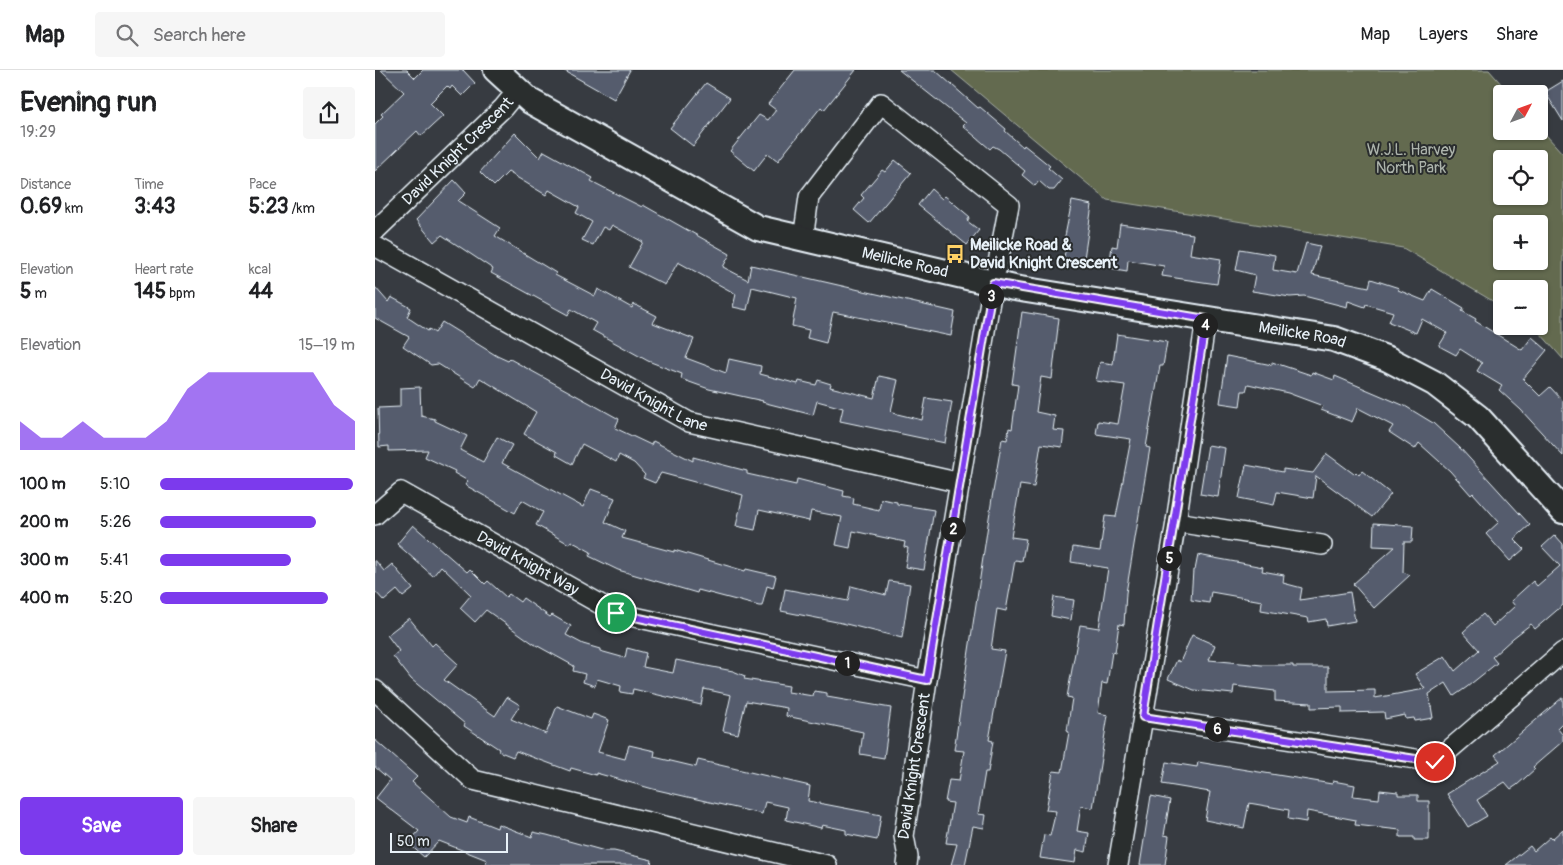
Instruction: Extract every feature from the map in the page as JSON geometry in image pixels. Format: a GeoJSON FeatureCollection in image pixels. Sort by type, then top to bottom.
{"type":"FeatureCollection","features":[{"type":"Feature","properties":{"kind":"street","name":"Meilicke Road"},"geometry":{"type":"LineString","coordinates":[[496,70],[530,101],[758,228],[803,239],[1206,319],[1334,340],[1389,359],[1434,383],[1477,417],[1563,511]]}},
{"type":"Feature","properties":{"kind":"street","name":"David Knight Crescent"},"geometry":{"type":"LineString","coordinates":[[375,230],[503,108],[517,91]]}},
{"type":"Feature","properties":{"kind":"street","name":"David Knight Crescent"},"geometry":{"type":"LineString","coordinates":[[803,239],[809,197],[881,103],[1009,205],[995,276],[927,680],[904,836],[908,858],[907,865]]}},
{"type":"Feature","properties":{"kind":"street","name":"David Knight Lane"},"geometry":{"type":"LineString","coordinates":[[375,246],[689,422],[961,482]]}},
{"type":"Feature","properties":{"kind":"street"},"geometry":{"type":"LineString","coordinates":[[1117,865],[1175,522],[1206,319]]}},
{"type":"Feature","properties":{"kind":"street","name":"David Knight Way"},"geometry":{"type":"LineString","coordinates":[[375,515],[401,492],[616,613],[927,680]]}},
{"type":"Feature","properties":{"kind":"street"},"geometry":{"type":"LineString","coordinates":[[1175,522],[1322,545]]}},
{"type":"Feature","properties":{"kind":"street"},"geometry":{"type":"LineString","coordinates":[[1143,717],[1435,762],[1563,652]]}},
{"type":"Feature","properties":{"kind":"street"},"geometry":{"type":"LineString","coordinates":[[375,690],[473,780],[827,865]]}},
{"type":"Feature","properties":{"kind":"green space","name":"W.J.L. Harvey North Park"},"geometry":{"type":"Polygon","coordinates":[[[951,70],[1489,70],[1502,85],[1493,85],[1493,140],[1548,140],[1548,137],[1563,154],[1563,359],[1542,335],[1548,335],[1548,280],[1493,280],[1493,301],[1403,248],[1107,200],[951,70]]]}},
{"type":"Feature","properties":{"kind":"building"},"geometry":{"type":"Polygon","coordinates":[[[381,70],[407,70],[415,78],[423,70],[463,70],[475,83],[462,96],[452,86],[450,89],[447,86],[430,103],[443,116],[421,136],[417,131],[375,171],[375,124],[383,116],[381,114],[404,92],[381,70]]]}},
{"type":"Feature","properties":{"kind":"building"},"geometry":{"type":"Polygon","coordinates":[[[563,70],[630,70],[614,99],[563,70]]]}},
{"type":"Feature","properties":{"kind":"building"},"geometry":{"type":"Polygon","coordinates":[[[795,70],[856,70],[824,110],[821,107],[778,161],[768,153],[754,171],[730,151],[759,115],[768,120],[776,110],[768,104],[795,70]]]}},
{"type":"Feature","properties":{"kind":"building"},"geometry":{"type":"Polygon","coordinates":[[[899,70],[935,70],[978,108],[980,107],[1006,129],[1005,131],[1023,147],[1024,145],[1050,166],[1048,168],[1062,180],[1054,190],[1049,190],[1039,181],[1035,186],[1022,175],[1025,171],[999,149],[993,146],[990,149],[963,126],[966,123],[899,70]]]}},
{"type":"Feature","properties":{"kind":"building"},"geometry":{"type":"Polygon","coordinates":[[[1563,81],[1563,121],[1548,97],[1548,90],[1563,81]]]}},
{"type":"Feature","properties":{"kind":"building"},"geometry":{"type":"Polygon","coordinates":[[[706,83],[730,98],[693,146],[670,128],[706,83]]]}},
{"type":"Feature","properties":{"kind":"building"},"geometry":{"type":"Polygon","coordinates":[[[515,133],[540,158],[544,151],[593,178],[591,181],[642,207],[643,205],[730,254],[723,267],[748,280],[751,265],[955,312],[951,336],[833,312],[826,343],[807,338],[809,330],[792,326],[797,298],[752,287],[747,310],[733,307],[736,294],[678,262],[665,285],[629,267],[643,242],[612,225],[609,230],[603,227],[593,245],[582,240],[592,222],[576,213],[579,207],[549,190],[546,195],[508,172],[494,186],[480,172],[515,133]]]}},
{"type":"Feature","properties":{"kind":"building"},"geometry":{"type":"Polygon","coordinates":[[[895,160],[911,173],[869,223],[854,210],[864,198],[861,195],[882,170],[885,172],[895,160]]]}},
{"type":"Feature","properties":{"kind":"building"},"geometry":{"type":"Polygon","coordinates":[[[454,180],[466,193],[458,201],[500,228],[495,236],[556,273],[555,275],[595,296],[598,289],[632,308],[634,304],[657,316],[653,323],[694,339],[686,358],[726,373],[729,359],[761,366],[760,374],[798,384],[799,381],[816,385],[818,380],[831,384],[830,387],[874,398],[879,376],[898,380],[891,411],[893,413],[922,420],[926,398],[952,402],[945,443],[840,421],[843,408],[817,401],[813,415],[709,389],[681,379],[682,374],[648,361],[592,330],[596,323],[571,309],[568,315],[491,273],[493,269],[442,235],[434,242],[416,220],[454,180]]]}},
{"type":"Feature","properties":{"kind":"building"},"geometry":{"type":"Polygon","coordinates":[[[931,189],[942,199],[945,196],[970,217],[967,221],[979,230],[967,245],[918,205],[931,189]]]}},
{"type":"Feature","properties":{"kind":"building"},"geometry":{"type":"Polygon","coordinates":[[[1072,201],[1092,205],[1083,265],[1063,262],[1066,247],[1063,246],[1072,201]]]}},
{"type":"Feature","properties":{"kind":"building"},"geometry":{"type":"Polygon","coordinates":[[[1120,224],[1193,234],[1190,254],[1221,259],[1217,284],[1162,276],[1164,266],[1128,260],[1127,271],[1109,268],[1112,246],[1117,247],[1120,224]]]}},
{"type":"Feature","properties":{"kind":"building"},"geometry":{"type":"Polygon","coordinates":[[[1306,243],[1320,246],[1312,275],[1369,287],[1371,279],[1399,288],[1398,290],[1425,301],[1432,289],[1464,308],[1462,311],[1493,332],[1493,335],[1498,335],[1522,350],[1532,337],[1547,350],[1523,379],[1540,396],[1550,387],[1563,401],[1563,456],[1521,410],[1499,390],[1502,386],[1477,371],[1482,363],[1460,349],[1456,355],[1439,346],[1447,333],[1422,319],[1416,333],[1389,322],[1393,312],[1366,304],[1365,307],[1348,301],[1347,307],[1304,296],[1290,297],[1252,291],[1255,275],[1236,270],[1240,249],[1275,255],[1273,270],[1297,274],[1306,243]]]}},
{"type":"Feature","properties":{"kind":"building"},"geometry":{"type":"Polygon","coordinates":[[[375,287],[388,302],[391,297],[411,308],[407,317],[428,331],[429,329],[435,333],[442,322],[497,356],[508,361],[510,359],[619,419],[615,428],[651,445],[653,441],[693,461],[693,457],[747,471],[747,474],[796,485],[797,479],[844,491],[843,496],[854,498],[853,504],[879,510],[881,499],[897,502],[897,504],[934,510],[924,570],[905,567],[908,548],[904,547],[905,542],[853,531],[850,548],[836,545],[842,517],[811,511],[809,521],[759,510],[755,530],[736,526],[743,495],[661,473],[655,483],[643,478],[645,475],[634,463],[619,455],[616,462],[582,444],[572,464],[556,455],[557,452],[524,434],[536,412],[480,378],[475,387],[438,364],[431,365],[403,346],[409,337],[375,318],[375,287]]]}},
{"type":"Feature","properties":{"kind":"building"},"geometry":{"type":"Polygon","coordinates":[[[1022,312],[1059,318],[1052,379],[1041,377],[1036,412],[1055,416],[1053,430],[1064,431],[1062,447],[1041,444],[1034,487],[1020,485],[1011,537],[1026,539],[1022,561],[1015,560],[1006,611],[997,609],[991,649],[1005,651],[989,740],[993,741],[988,772],[985,772],[978,814],[986,815],[984,828],[973,826],[965,865],[951,865],[957,844],[946,843],[953,803],[945,802],[949,780],[959,781],[964,751],[954,750],[1002,439],[1007,440],[1009,428],[1012,429],[1018,385],[1012,384],[1022,312]]]}},
{"type":"Feature","properties":{"kind":"building"},"geometry":{"type":"Polygon","coordinates":[[[1117,334],[1167,342],[1163,366],[1160,366],[1146,447],[1150,448],[1126,593],[1124,625],[1119,624],[1115,653],[1112,652],[1107,684],[1102,683],[1098,713],[1108,715],[1093,808],[1081,806],[1077,831],[1089,833],[1086,852],[1077,850],[1075,863],[1040,858],[1044,835],[1050,836],[1056,811],[1046,810],[1053,771],[1062,772],[1069,732],[1067,731],[1072,698],[1067,697],[1080,625],[1099,628],[1108,568],[1071,562],[1073,547],[1100,551],[1105,516],[1116,517],[1131,439],[1096,434],[1098,421],[1118,424],[1125,385],[1096,381],[1100,362],[1113,364],[1117,334]]]}},
{"type":"Feature","properties":{"kind":"building"},"geometry":{"type":"Polygon","coordinates":[[[1227,356],[1272,365],[1272,362],[1311,375],[1312,372],[1334,380],[1335,376],[1405,406],[1433,423],[1460,448],[1530,525],[1514,539],[1524,549],[1510,561],[1486,534],[1499,522],[1473,493],[1471,495],[1450,471],[1419,443],[1415,449],[1389,432],[1393,426],[1358,408],[1352,422],[1321,410],[1323,406],[1288,393],[1248,384],[1246,391],[1242,391],[1240,406],[1220,403],[1227,356]]]}},
{"type":"Feature","properties":{"kind":"building"},"geometry":{"type":"Polygon","coordinates":[[[420,387],[421,416],[435,419],[435,421],[467,436],[460,450],[483,462],[497,437],[512,445],[502,463],[583,507],[591,489],[615,498],[605,522],[625,531],[622,538],[674,552],[674,550],[745,571],[746,569],[776,576],[773,588],[767,586],[762,606],[759,606],[698,590],[697,593],[618,570],[589,556],[591,552],[571,541],[569,544],[536,525],[543,512],[522,500],[515,513],[465,485],[468,481],[454,473],[455,471],[425,457],[428,450],[389,451],[389,446],[379,447],[378,408],[400,407],[400,388],[420,387]]]}},
{"type":"Feature","properties":{"kind":"building"},"geometry":{"type":"Polygon","coordinates":[[[1208,445],[1225,448],[1218,497],[1200,494],[1208,445]]]}},
{"type":"Feature","properties":{"kind":"building"},"geometry":{"type":"Polygon","coordinates":[[[1327,454],[1354,474],[1356,472],[1359,475],[1362,471],[1391,494],[1372,517],[1316,476],[1313,498],[1277,492],[1274,505],[1239,498],[1246,465],[1283,472],[1283,469],[1313,473],[1327,454]]]}},
{"type":"Feature","properties":{"kind":"building"},"geometry":{"type":"Polygon","coordinates":[[[1374,523],[1413,526],[1412,542],[1404,542],[1403,572],[1410,575],[1374,608],[1353,584],[1395,547],[1373,546],[1374,523]]]}},
{"type":"Feature","properties":{"kind":"building"},"geometry":{"type":"Polygon","coordinates":[[[413,525],[467,572],[470,569],[485,584],[488,581],[506,597],[509,594],[520,602],[523,598],[550,617],[552,615],[571,626],[566,635],[583,644],[600,649],[600,651],[625,658],[627,648],[646,653],[643,667],[673,673],[676,660],[733,671],[745,676],[744,679],[789,686],[788,692],[813,696],[814,691],[827,693],[827,697],[891,708],[884,758],[860,754],[863,732],[786,716],[787,708],[746,701],[738,734],[723,731],[731,695],[704,689],[701,705],[633,689],[632,694],[620,692],[621,686],[597,679],[595,686],[583,682],[585,674],[573,671],[574,666],[534,644],[486,610],[475,622],[460,608],[471,595],[441,566],[433,576],[397,544],[413,525]]]}},
{"type":"Feature","properties":{"kind":"building"},"geometry":{"type":"Polygon","coordinates":[[[1555,535],[1563,544],[1563,605],[1535,629],[1531,624],[1513,638],[1492,657],[1497,663],[1454,696],[1446,683],[1429,694],[1433,718],[1415,721],[1414,718],[1406,719],[1405,715],[1385,719],[1384,712],[1342,713],[1342,707],[1311,708],[1311,703],[1275,701],[1275,691],[1234,686],[1233,694],[1194,690],[1168,679],[1177,660],[1180,662],[1192,635],[1215,645],[1209,660],[1262,665],[1293,665],[1293,667],[1328,667],[1328,691],[1375,690],[1375,698],[1425,689],[1415,674],[1445,656],[1455,671],[1479,650],[1463,632],[1483,614],[1493,626],[1515,606],[1511,601],[1533,581],[1537,586],[1560,566],[1542,547],[1555,535]]]}},
{"type":"Feature","properties":{"kind":"building"},"geometry":{"type":"Polygon","coordinates":[[[1198,555],[1263,567],[1262,571],[1284,575],[1283,583],[1302,588],[1300,600],[1350,592],[1355,621],[1327,626],[1326,619],[1309,622],[1308,618],[1261,610],[1262,601],[1211,592],[1209,603],[1191,600],[1193,570],[1195,570],[1198,555]]]}},
{"type":"Feature","properties":{"kind":"building"},"geometry":{"type":"Polygon","coordinates":[[[375,560],[384,571],[392,564],[413,589],[403,597],[397,590],[384,601],[375,591],[375,560]]]}},
{"type":"Feature","properties":{"kind":"building"},"geometry":{"type":"Polygon","coordinates":[[[889,581],[910,584],[902,638],[842,623],[781,611],[785,589],[848,601],[851,586],[886,595],[889,581]]]}},
{"type":"Feature","properties":{"kind":"building"},"geometry":{"type":"Polygon","coordinates":[[[1054,597],[1074,600],[1071,620],[1051,616],[1054,597]]]}},
{"type":"Feature","properties":{"kind":"building"},"geometry":{"type":"Polygon","coordinates":[[[409,618],[432,646],[435,643],[458,664],[444,680],[495,716],[507,697],[520,705],[511,719],[546,734],[557,706],[591,719],[593,714],[609,720],[598,752],[625,759],[629,745],[655,751],[654,757],[696,767],[698,760],[810,786],[808,801],[881,815],[877,840],[846,834],[846,830],[822,825],[821,828],[786,820],[788,807],[765,802],[762,814],[653,789],[596,773],[596,775],[571,768],[570,771],[516,751],[513,757],[498,751],[499,749],[464,726],[465,724],[411,679],[393,656],[399,651],[387,635],[409,618]]]}},
{"type":"Feature","properties":{"kind":"building"},"geometry":{"type":"Polygon","coordinates":[[[1563,697],[1563,722],[1557,728],[1563,735],[1563,741],[1533,767],[1535,769],[1517,785],[1511,789],[1505,782],[1477,800],[1487,816],[1468,827],[1447,794],[1500,761],[1495,755],[1563,697]]]}},
{"type":"Feature","properties":{"kind":"building"},"geometry":{"type":"Polygon","coordinates":[[[375,740],[417,777],[412,782],[451,817],[467,823],[469,817],[497,828],[498,824],[532,837],[533,832],[605,851],[614,851],[652,860],[651,865],[485,865],[487,860],[439,841],[424,857],[408,843],[419,831],[376,798],[390,780],[375,767],[375,740]]]}},
{"type":"Feature","properties":{"kind":"building"},"geometry":{"type":"Polygon","coordinates":[[[1166,762],[1197,767],[1198,762],[1332,784],[1333,781],[1355,785],[1353,796],[1379,799],[1380,790],[1398,792],[1398,795],[1418,795],[1418,801],[1429,801],[1429,840],[1414,840],[1414,837],[1400,837],[1400,830],[1355,825],[1356,820],[1307,811],[1306,822],[1288,819],[1289,810],[1249,803],[1244,828],[1205,820],[1210,792],[1162,784],[1166,762]]]}},
{"type":"Feature","properties":{"kind":"building"},"geometry":{"type":"Polygon","coordinates":[[[1151,796],[1170,800],[1164,835],[1169,836],[1165,865],[1140,865],[1151,796]]]}},
{"type":"Feature","properties":{"kind":"building"},"geometry":{"type":"Polygon","coordinates":[[[1563,829],[1563,865],[1506,865],[1530,846],[1534,851],[1563,829]]]}},
{"type":"Feature","properties":{"kind":"place","name":"Meilicke Road & David Knight Crescent"},"geometry":{"type":"Point","coordinates":[955,254]}},
{"type":"Feature","properties":{"kind":"route"},"geometry":{"type":"LineString","coordinates":[[616,613],[927,680],[993,283],[1013,288],[1206,319],[1143,717],[1435,762]]}}]}
